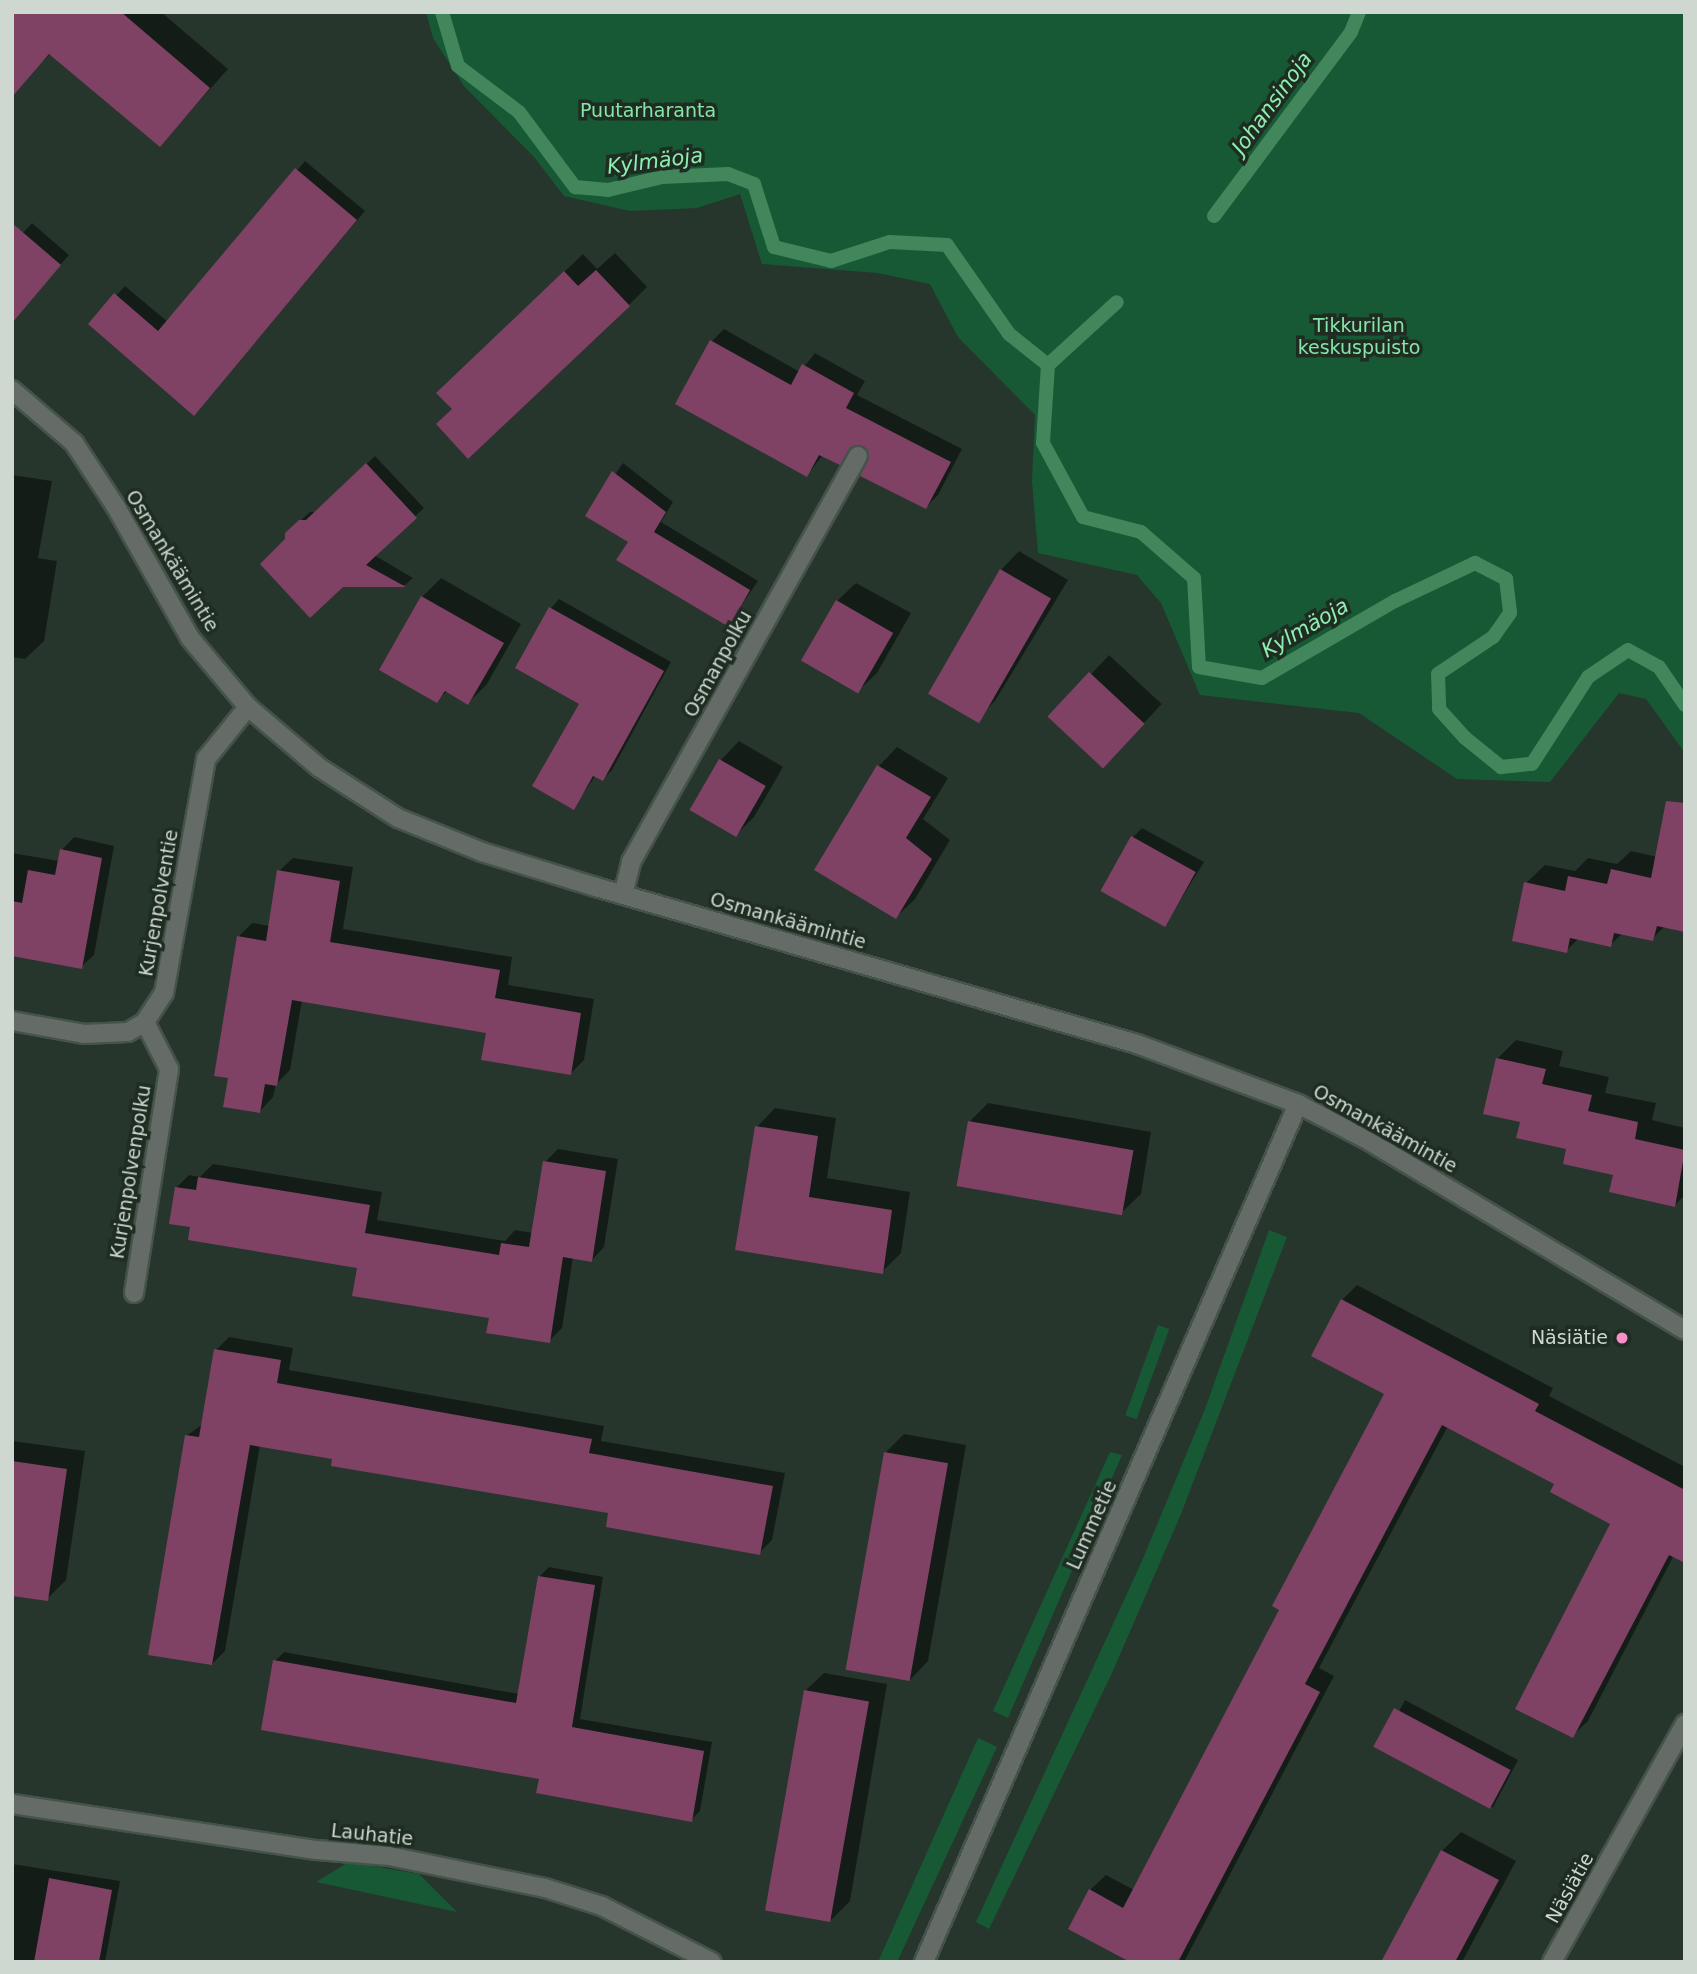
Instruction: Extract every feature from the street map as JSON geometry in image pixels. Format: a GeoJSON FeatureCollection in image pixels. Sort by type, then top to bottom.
{"type":"FeatureCollection","features":[{"type":"Feature","properties":{"kind":"street","name":"Osmankäämintie"},"geometry":{"type":"LineString","coordinates":[[12,390],[74,443],[116,507],[190,638],[248,707],[320,768],[398,818],[482,852],[1137,1044],[1298,1104],[1364,1138],[1685,1330]]}},
{"type":"Feature","properties":{"kind":"street","name":"Osmanpolku"},"geometry":{"type":"LineString","coordinates":[[623,895],[631,862],[858,456]]}},
{"type":"Feature","properties":{"kind":"street","name":"Kurjenpolventie"},"geometry":{"type":"LineString","coordinates":[[145,1022],[164,993],[206,758],[248,707]]}},
{"type":"Feature","properties":{"kind":"street"},"geometry":{"type":"LineString","coordinates":[[12,1021],[84,1034],[128,1032],[145,1022]]}},
{"type":"Feature","properties":{"kind":"street","name":"Kurjenpolvenpolku"},"geometry":{"type":"LineString","coordinates":[[134,1293],[169,1069],[145,1022]]}},
{"type":"Feature","properties":{"kind":"street","name":"Lummetie"},"geometry":{"type":"LineString","coordinates":[[923,1962],[1298,1104]]}},
{"type":"Feature","properties":{"kind":"street","name":"Näsiätie"},"geometry":{"type":"LineString","coordinates":[[1552,1962],[1685,1724]]}},
{"type":"Feature","properties":{"kind":"street","name":"Lauhatie"},"geometry":{"type":"LineString","coordinates":[[12,1804],[317,1850],[389,1856],[545,1888],[602,1906],[712,1962]]}},
{"type":"Feature","properties":{"kind":"green space","name":"Tikkurilan keskuspuisto"},"geometry":{"type":"Polygon","coordinates":[[[426,12],[1685,12],[1685,753],[1646,699],[1619,693],[1550,782],[1457,779],[1359,713],[1200,695],[1161,603],[1137,575],[1038,553],[1032,481],[1035,415],[958,337],[930,284],[878,273],[762,264],[740,194],[697,208],[630,211],[564,196],[534,157],[464,86],[433,38],[426,12]]]}},
{"type":"Feature","properties":{"kind":"green space"},"geometry":{"type":"Polygon","coordinates":[[[1269,1230],[1287,1237],[1181,1514],[1112,1673],[989,1929],[976,1922],[1142,1561],[1205,1409],[1269,1230]]]}},
{"type":"Feature","properties":{"kind":"green space"},"geometry":{"type":"Polygon","coordinates":[[[1158,1325],[1169,1329],[1136,1419],[1125,1415],[1158,1325]]]}},
{"type":"Feature","properties":{"kind":"green space"},"geometry":{"type":"Polygon","coordinates":[[[1110,1452],[1122,1455],[1008,1718],[993,1711],[1110,1452]]]}},
{"type":"Feature","properties":{"kind":"green space"},"geometry":{"type":"Polygon","coordinates":[[[978,1738],[997,1747],[897,1962],[878,1962],[978,1738]]]}},
{"type":"Feature","properties":{"kind":"green space"},"geometry":{"type":"Polygon","coordinates":[[[349,1862],[419,1874],[457,1912],[316,1882],[349,1862]]]}},
{"type":"Feature","properties":{"kind":"building"},"geometry":{"type":"Polygon","coordinates":[[[12,12],[121,12],[210,88],[160,147],[49,54],[12,97],[12,12]]]}},
{"type":"Feature","properties":{"kind":"building"},"geometry":{"type":"Polygon","coordinates":[[[295,168],[357,220],[194,416],[88,324],[114,293],[158,331],[295,168]]]}},
{"type":"Feature","properties":{"kind":"building"},"geometry":{"type":"Polygon","coordinates":[[[12,223],[61,265],[12,323],[12,223]]]}},
{"type":"Feature","properties":{"kind":"building"},"geometry":{"type":"Polygon","coordinates":[[[596,270],[630,306],[468,459],[436,424],[452,409],[436,393],[564,271],[578,286],[596,270]]]}},
{"type":"Feature","properties":{"kind":"building"},"geometry":{"type":"Polygon","coordinates":[[[710,340],[791,385],[802,364],[854,393],[846,408],[951,462],[926,509],[860,476],[869,457],[863,446],[852,447],[840,465],[819,455],[807,477],[675,404],[710,340]]]}},
{"type":"Feature","properties":{"kind":"building"},"geometry":{"type":"Polygon","coordinates":[[[366,463],[417,518],[366,565],[406,587],[343,587],[310,618],[260,564],[285,539],[285,533],[299,520],[306,520],[366,463]]]}},
{"type":"Feature","properties":{"kind":"building"},"geometry":{"type":"Polygon","coordinates":[[[612,471],[666,512],[654,532],[750,590],[729,627],[616,560],[628,542],[585,516],[612,471]]]}},
{"type":"Feature","properties":{"kind":"building"},"geometry":{"type":"Polygon","coordinates":[[[1000,569],[1051,598],[979,723],[928,694],[1000,569]]]}},
{"type":"Feature","properties":{"kind":"building"},"geometry":{"type":"Polygon","coordinates":[[[421,596],[504,643],[468,705],[445,691],[437,703],[379,670],[421,596]]]}},
{"type":"Feature","properties":{"kind":"building"},"geometry":{"type":"Polygon","coordinates":[[[836,600],[893,633],[858,694],[801,661],[836,600]]]}},
{"type":"Feature","properties":{"kind":"building"},"geometry":{"type":"Polygon","coordinates":[[[549,607],[664,671],[603,781],[593,776],[574,810],[532,786],[579,704],[515,668],[549,607]]]}},
{"type":"Feature","properties":{"kind":"building"},"geometry":{"type":"Polygon","coordinates":[[[1089,672],[1145,724],[1103,768],[1047,717],[1089,672]]]}},
{"type":"Feature","properties":{"kind":"building"},"geometry":{"type":"Polygon","coordinates":[[[719,759],[766,786],[736,837],[690,810],[719,759]]]}},
{"type":"Feature","properties":{"kind":"building"},"geometry":{"type":"Polygon","coordinates":[[[877,765],[931,797],[906,838],[932,859],[896,919],[814,870],[877,765]]]}},
{"type":"Feature","properties":{"kind":"building"},"geometry":{"type":"Polygon","coordinates":[[[1666,801],[1685,803],[1685,932],[1657,926],[1653,941],[1614,933],[1611,947],[1570,938],[1567,953],[1512,941],[1524,882],[1565,891],[1568,876],[1607,884],[1611,869],[1651,878],[1666,801]]]}},
{"type":"Feature","properties":{"kind":"building"},"geometry":{"type":"Polygon","coordinates":[[[1131,836],[1196,872],[1165,927],[1100,891],[1131,836]]]}},
{"type":"Feature","properties":{"kind":"building"},"geometry":{"type":"Polygon","coordinates":[[[60,849],[102,858],[82,969],[12,956],[12,901],[22,903],[28,870],[55,875],[60,849]]]}},
{"type":"Feature","properties":{"kind":"building"},"geometry":{"type":"Polygon","coordinates":[[[277,870],[340,881],[330,942],[500,970],[495,998],[581,1013],[571,1075],[481,1060],[486,1033],[292,1000],[277,1086],[265,1084],[260,1113],[223,1107],[228,1078],[214,1076],[237,936],[266,941],[277,870]]]}},
{"type":"Feature","properties":{"kind":"building"},"geometry":{"type":"Polygon","coordinates":[[[1496,1058],[1546,1069],[1542,1084],[1592,1095],[1588,1111],[1638,1122],[1635,1139],[1685,1150],[1675,1207],[1609,1192],[1613,1175],[1563,1164],[1566,1149],[1516,1138],[1520,1122],[1483,1114],[1496,1058]]]}},
{"type":"Feature","properties":{"kind":"building"},"geometry":{"type":"Polygon","coordinates":[[[968,1121],[1133,1150],[1122,1215],[957,1186],[968,1121]]]}},
{"type":"Feature","properties":{"kind":"building"},"geometry":{"type":"Polygon","coordinates":[[[755,1126],[818,1136],[809,1197],[892,1210],[883,1274],[735,1250],[755,1126]]]}},
{"type":"Feature","properties":{"kind":"building"},"geometry":{"type":"Polygon","coordinates":[[[543,1161],[606,1171],[592,1262],[563,1257],[550,1343],[486,1333],[489,1318],[352,1296],[357,1268],[188,1240],[190,1227],[169,1224],[175,1187],[196,1190],[198,1177],[370,1205],[365,1233],[499,1255],[501,1243],[529,1247],[543,1161]]]}},
{"type":"Feature","properties":{"kind":"building"},"geometry":{"type":"Polygon","coordinates":[[[1341,1299],[1539,1404],[1535,1411],[1685,1490],[1685,1563],[1669,1555],[1573,1738],[1515,1709],[1610,1524],[1550,1492],[1554,1484],[1442,1425],[1305,1684],[1320,1692],[1178,1962],[1130,1962],[1068,1929],[1089,1889],[1123,1908],[1279,1610],[1272,1606],[1384,1394],[1311,1356],[1341,1299]]]}},
{"type":"Feature","properties":{"kind":"building"},"geometry":{"type":"Polygon","coordinates":[[[214,1349],[281,1360],[277,1383],[592,1439],[589,1453],[773,1486],[760,1555],[606,1527],[608,1513],[331,1466],[332,1459],[250,1445],[212,1665],[148,1655],[185,1435],[199,1437],[214,1349]]]}},
{"type":"Feature","properties":{"kind":"building"},"geometry":{"type":"Polygon","coordinates":[[[884,1452],[948,1463],[910,1681],[846,1670],[884,1452]]]}},
{"type":"Feature","properties":{"kind":"building"},"geometry":{"type":"Polygon","coordinates":[[[12,1461],[67,1469],[48,1601],[12,1596],[12,1461]]]}},
{"type":"Feature","properties":{"kind":"building"},"geometry":{"type":"Polygon","coordinates":[[[538,1576],[595,1585],[572,1727],[704,1751],[692,1822],[536,1793],[539,1779],[261,1730],[273,1660],[516,1703],[538,1576]]]}},
{"type":"Feature","properties":{"kind":"building"},"geometry":{"type":"Polygon","coordinates":[[[804,1690],[869,1701],[830,1922],[765,1911],[804,1690]]]}},
{"type":"Feature","properties":{"kind":"building"},"geometry":{"type":"Polygon","coordinates":[[[1394,1708],[1511,1770],[1490,1809],[1373,1747],[1394,1708]]]}},
{"type":"Feature","properties":{"kind":"building"},"geometry":{"type":"Polygon","coordinates":[[[1441,1850],[1499,1880],[1455,1962],[1381,1962],[1441,1850]]]}},
{"type":"Feature","properties":{"kind":"building"},"geometry":{"type":"Polygon","coordinates":[[[49,1878],[112,1890],[99,1962],[34,1962],[49,1878]]]}},
{"type":"Feature","properties":{"kind":"waterway","name":"Kylmäoja"},"geometry":{"type":"LineString","coordinates":[[442,12],[458,66],[519,112],[575,187],[608,190],[662,177],[728,174],[754,184],[774,247],[831,261],[890,242],[947,245],[1009,334],[1048,365],[1043,443],[1083,517],[1141,532],[1194,578],[1199,667],[1262,678],[1395,601],[1475,563],[1506,579],[1510,613],[1493,637],[1438,674],[1439,709],[1464,737],[1501,767],[1532,764],[1588,677],[1628,650],[1659,667],[1685,705]]}},
{"type":"Feature","properties":{"kind":"waterway","name":"Johansinoja"},"geometry":{"type":"LineString","coordinates":[[1214,216],[1351,32],[1359,12]]}},
{"type":"Feature","properties":{"kind":"waterway","name":"Johansinoja"},"geometry":{"type":"LineString","coordinates":[[1048,365],[1117,302]]}},
{"type":"Feature","properties":{"kind":"place","name":"Näsiätie"},"geometry":{"type":"Point","coordinates":[1622,1338]}},
{"type":"Feature","properties":{"kind":"park label","name":"Puutarharanta"},"geometry":{"type":"Point","coordinates":[648,111]}}]}
